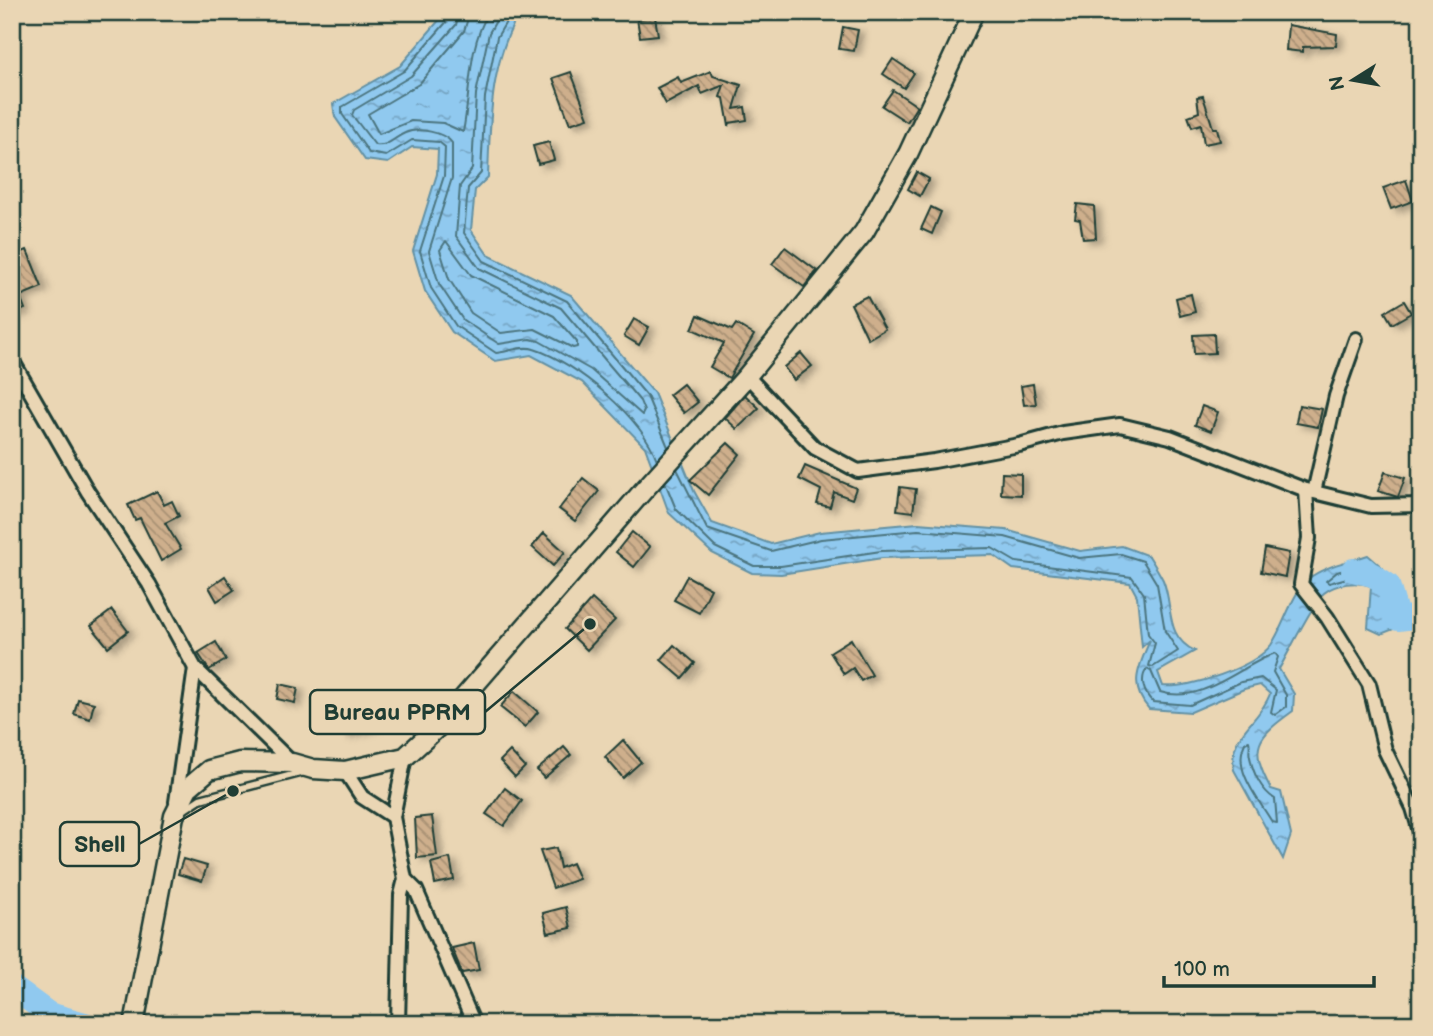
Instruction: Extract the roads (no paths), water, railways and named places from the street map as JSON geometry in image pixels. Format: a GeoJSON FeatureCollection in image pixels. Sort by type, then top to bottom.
{"type":"FeatureCollection","features":[{"type":"Feature","properties":{"kind":"main road"},"geometry":{"type":"LineString","coordinates":[[135,1017],[174,816],[188,788],[209,770],[240,762],[292,763],[313,769],[345,771],[405,757],[439,726],[692,435],[747,376],[864,232],[908,154],[974,12]]}},
{"type":"Feature","properties":{"kind":"street"},"geometry":{"type":"LineString","coordinates":[[1356,340],[1336,396],[1310,491],[1310,538],[1301,584],[1327,617],[1369,684],[1385,750],[1413,808],[1421,835]]}},
{"type":"Feature","properties":{"kind":"street"},"geometry":{"type":"LineString","coordinates":[[12,360],[88,492],[149,584],[195,668],[292,763]]}},
{"type":"Feature","properties":{"kind":"street"},"geometry":{"type":"LineString","coordinates":[[747,376],[815,448],[859,471],[934,461],[1019,445],[1063,432],[1120,425],[1170,437],[1310,491],[1371,506],[1421,505]]}},
{"type":"Feature","properties":{"kind":"street"},"geometry":{"type":"LineString","coordinates":[[174,816],[195,668]]}},
{"type":"Feature","properties":{"kind":"street"},"geometry":{"type":"LineString","coordinates":[[398,1024],[400,907],[405,880],[393,817],[405,757]]}},
{"type":"Feature","properties":{"kind":"street"},"geometry":{"type":"LineString","coordinates":[[345,771],[362,797],[393,817]]}},
{"type":"Feature","properties":{"kind":"street"},"geometry":{"type":"LineString","coordinates":[[405,880],[416,890],[466,1013],[474,1024]]}},
{"type":"Feature","properties":{"kind":"lane"},"geometry":{"type":"LineString","coordinates":[[174,816],[200,799],[313,769]]}},
{"type":"Feature","properties":{"kind":"water"},"geometry":{"type":"Polygon","coordinates":[[[446,12],[520,12],[510,31],[497,71],[491,113],[488,177],[475,190],[471,230],[488,255],[571,295],[654,393],[694,491],[712,523],[771,544],[820,532],[918,523],[1006,530],[1080,551],[1122,546],[1149,556],[1163,580],[1174,629],[1185,645],[1195,651],[1158,672],[1163,686],[1189,684],[1221,675],[1263,653],[1276,637],[1299,590],[1319,572],[1368,555],[1383,568],[1387,603],[1402,608],[1412,607],[1404,625],[1381,634],[1368,628],[1371,586],[1353,583],[1334,587],[1319,598],[1279,669],[1294,694],[1293,711],[1264,736],[1258,753],[1271,789],[1281,792],[1291,835],[1283,859],[1234,770],[1235,747],[1270,694],[1260,685],[1244,689],[1191,712],[1149,709],[1137,684],[1139,667],[1150,640],[1142,647],[1137,596],[1130,583],[1013,569],[993,555],[882,558],[781,574],[752,573],[712,553],[669,513],[645,447],[582,382],[531,355],[495,361],[452,332],[425,291],[413,251],[437,174],[438,149],[412,147],[388,163],[365,160],[335,117],[333,104],[400,66],[446,12]]]}},
{"type":"Feature","properties":{"kind":"waterway"},"geometry":{"type":"LineString","coordinates":[[1353,570],[1373,575],[1388,585],[1398,619],[1421,616]]}},
{"type":"Feature","properties":{"kind":"waterway"},"geometry":{"type":"LineString","coordinates":[[12,987],[49,1014],[85,1024]]}},
{"type":"Feature","properties":{"kind":"place","name":"Bureau PPRM"},"geometry":{"type":"Point","coordinates":[590,624]}},
{"type":"Feature","properties":{"kind":"place","name":"Shell"},"geometry":{"type":"Point","coordinates":[233,791]}}]}
